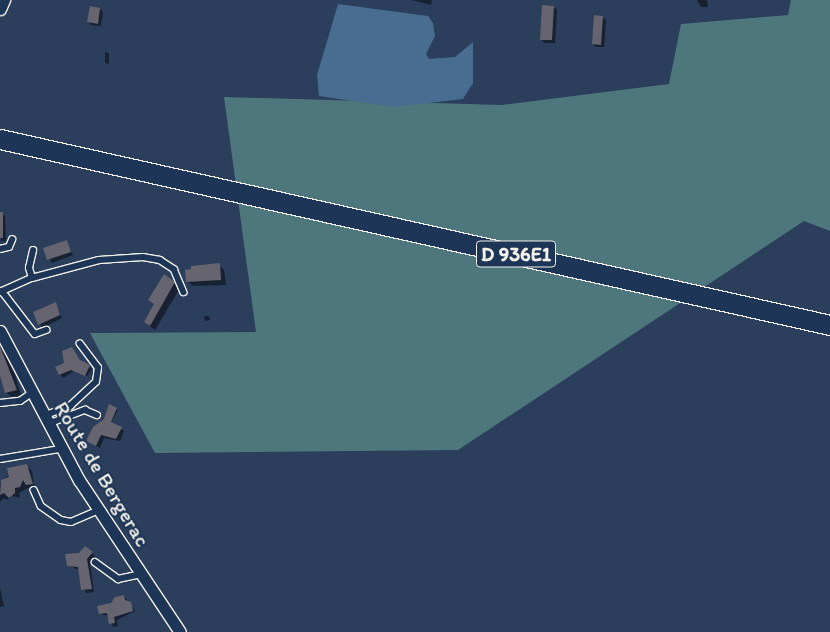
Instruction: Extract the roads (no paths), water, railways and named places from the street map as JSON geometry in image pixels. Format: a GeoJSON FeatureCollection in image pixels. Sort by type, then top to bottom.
{"type":"FeatureCollection","features":[{"type":"Feature","properties":{"kind":"main road","name":"D 936E1"},"geometry":{"type":"LineString","coordinates":[[0,139],[830,325]]}},
{"type":"Feature","properties":{"kind":"main road","name":"D 936E1"},"geometry":{"type":"LineString","coordinates":[[0,148],[36,154],[62,154]]}},
{"type":"Feature","properties":{"kind":"street"},"geometry":{"type":"LineString","coordinates":[[0,9],[4,0]]}},
{"type":"Feature","properties":{"kind":"street","name":"Route de Bergerac"},"geometry":{"type":"LineString","coordinates":[[0,331],[60,449],[180,632]]}},
{"type":"Feature","properties":{"kind":"lane"},"geometry":{"type":"LineString","coordinates":[[0,249],[9,248],[12,240]]}},
{"type":"Feature","properties":{"kind":"lane"},"geometry":{"type":"LineString","coordinates":[[32,278],[29,268],[34,250]]}},
{"type":"Feature","properties":{"kind":"lane"},"geometry":{"type":"LineString","coordinates":[[46,330],[35,334],[1,292],[32,278],[99,260],[143,257],[160,260],[174,268],[184,292]]}},
{"type":"Feature","properties":{"kind":"lane"},"geometry":{"type":"LineString","coordinates":[[45,420],[70,406],[96,382],[98,368],[80,344]]}},
{"type":"Feature","properties":{"kind":"lane"},"geometry":{"type":"LineString","coordinates":[[0,403],[20,401],[32,393]]}},
{"type":"Feature","properties":{"kind":"lane"},"geometry":{"type":"LineString","coordinates":[[45,420],[85,410],[97,416]]}},
{"type":"Feature","properties":{"kind":"lane"},"geometry":{"type":"LineString","coordinates":[[0,459],[60,449]]}},
{"type":"Feature","properties":{"kind":"lane"},"geometry":{"type":"LineString","coordinates":[[34,490],[41,506],[61,520],[71,522],[99,510]]}},
{"type":"Feature","properties":{"kind":"lane"},"geometry":{"type":"LineString","coordinates":[[95,562],[118,579],[142,574]]}},
{"type":"Feature","properties":{"kind":"water"},"geometry":{"type":"Polygon","coordinates":[[[338,4],[428,16],[433,23],[435,36],[426,54],[429,59],[455,57],[473,42],[473,83],[463,99],[393,107],[319,96],[317,75],[338,4]]]}}]}
